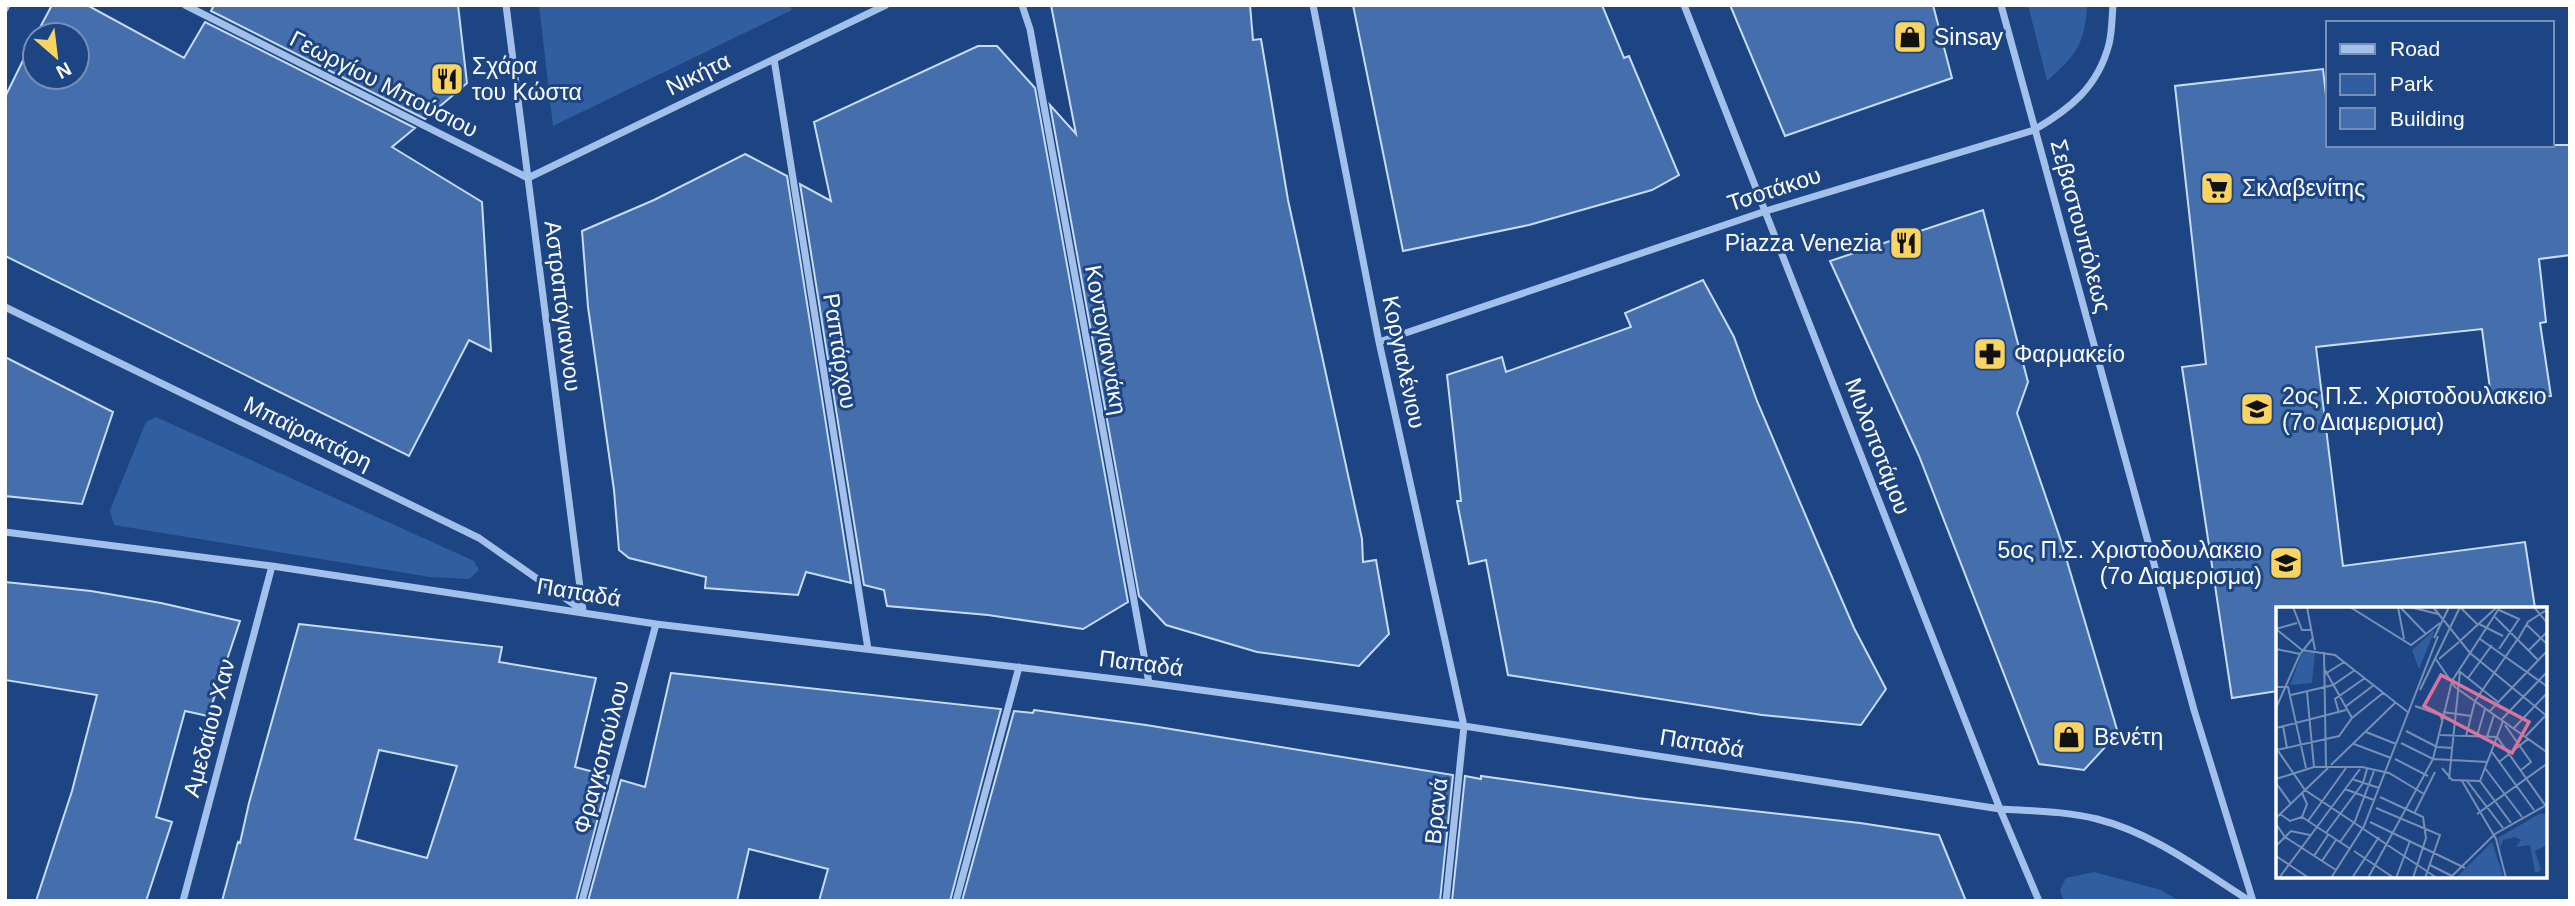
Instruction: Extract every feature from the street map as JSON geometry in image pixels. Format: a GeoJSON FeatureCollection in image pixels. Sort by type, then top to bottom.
{"type":"FeatureCollection","features":[{"type":"Feature","properties":{"kind":"street","name":"Γεωργίου Μπούσιου"},"geometry":{"type":"LineString","coordinates":[[185,5],[528,178]]}},
{"type":"Feature","properties":{"kind":"street","name":"Αστραπόγιαννου"},"geometry":{"type":"LineString","coordinates":[[506,5],[583,611]]}},
{"type":"Feature","properties":{"kind":"street","name":"Νικήτα"},"geometry":{"type":"LineString","coordinates":[[528,178],[886,5]]}},
{"type":"Feature","properties":{"kind":"street","name":"Κοντογιαννάκη"},"geometry":{"type":"LineString","coordinates":[[1021,5],[1030,29],[1149,683]]}},
{"type":"Feature","properties":{"kind":"street","name":"Κοργιαλένιου"},"geometry":{"type":"LineString","coordinates":[[1313,5],[1379,342],[1464,726]]}},
{"type":"Feature","properties":{"kind":"street","name":"Μυλοποτάμου"},"geometry":{"type":"LineString","coordinates":[[1684,5],[2000,809],[2039,901]]}},
{"type":"Feature","properties":{"kind":"street","name":"Σεβαστουπόλεως"},"geometry":{"type":"LineString","coordinates":[[2001,5],[2190,697],[2251,901]]}},
{"type":"Feature","properties":{"kind":"street","name":"Τσοτάκου"},"geometry":{"type":"LineString","coordinates":[[1379,342],[1766,211],[2034,130],[2067,111],[2094,80],[2109,44],[2113,5]]}},
{"type":"Feature","properties":{"kind":"street","name":"Ραπτάρχου"},"geometry":{"type":"LineString","coordinates":[[774,59],[868,649]]}},
{"type":"Feature","properties":{"kind":"street","name":"Μπαϊρακτάρη"},"geometry":{"type":"LineString","coordinates":[[5,307],[479,538],[583,611]]}},
{"type":"Feature","properties":{"kind":"street","name":"Παπαδά"},"geometry":{"type":"LineString","coordinates":[[5,532],[272,566],[656,624],[1149,683],[1464,726],[2000,809],[2061,813],[2098,819],[2170,849],[2251,901]]}},
{"type":"Feature","properties":{"kind":"street","name":"Αμεδαίου Χαν"},"geometry":{"type":"LineString","coordinates":[[183,901],[272,566]]}},
{"type":"Feature","properties":{"kind":"street","name":"Φραγκοπούλου"},"geometry":{"type":"LineString","coordinates":[[582,901],[656,624]]}},
{"type":"Feature","properties":{"kind":"street"},"geometry":{"type":"LineString","coordinates":[[956,901],[1018,667]]}},
{"type":"Feature","properties":{"kind":"street","name":"Βρανά"},"geometry":{"type":"LineString","coordinates":[[1446,901],[1464,726]]}},
{"type":"Feature","properties":{"kind":"green space"},"geometry":{"type":"Polygon","coordinates":[[[539,5],[789,5],[792,10],[553,126],[539,5]]]}},
{"type":"Feature","properties":{"kind":"green space"},"geometry":{"type":"Polygon","coordinates":[[[2028,5],[2087,5],[2084,30],[2077,48],[2047,81],[2028,5]]]}},
{"type":"Feature","properties":{"kind":"green space"},"geometry":{"type":"Polygon","coordinates":[[[156,417],[474,561],[479,570],[469,579],[430,577],[114,525],[110,510],[146,422],[156,417]]]}},
{"type":"Feature","properties":{"kind":"green space"},"geometry":{"type":"Polygon","coordinates":[[[2094,872],[2161,890],[2179,901],[2064,901],[2060,890],[2066,878],[2094,872]]]}},
{"type":"Feature","properties":{"kind":"building"},"geometry":{"type":"Polygon","coordinates":[[[52,5],[87,5],[184,58],[205,22],[415,128],[392,147],[482,202],[491,351],[469,340],[409,456],[5,256],[5,97],[21,64],[21,91],[91,91],[91,21],[43,21],[52,5]]]}},
{"type":"Feature","properties":{"kind":"building"},"geometry":{"type":"Polygon","coordinates":[[[214,5],[458,5],[467,83],[425,119],[211,11],[214,5]]]}},
{"type":"Feature","properties":{"kind":"building"},"geometry":{"type":"Polygon","coordinates":[[[1051,5],[1250,5],[1253,40],[1261,39],[1288,200],[1362,539],[1363,562],[1376,560],[1389,634],[1359,666],[1257,652],[1166,625],[1139,596],[1050,105],[1076,134],[1051,5]]]}},
{"type":"Feature","properties":{"kind":"building"},"geometry":{"type":"Polygon","coordinates":[[[1353,5],[1602,5],[1624,58],[1629,56],[1679,175],[1652,190],[1529,225],[1403,251],[1353,5]]]}},
{"type":"Feature","properties":{"kind":"building"},"geometry":{"type":"Polygon","coordinates":[[[1730,5],[1933,5],[1952,78],[1785,136],[1730,5]]]}},
{"type":"Feature","properties":{"kind":"building"},"geometry":{"type":"Polygon","coordinates":[[[978,46],[997,46],[1035,88],[1128,602],[1083,629],[988,615],[887,606],[884,590],[864,585],[800,184],[831,201],[814,122],[978,46]]]}},
{"type":"Feature","properties":{"kind":"building"},"geometry":{"type":"Polygon","coordinates":[[[2323,69],[2326,147],[2570,145],[2570,255],[2539,259],[2546,322],[2540,323],[2551,396],[2492,404],[2482,329],[2316,347],[2343,566],[2525,542],[2535,607],[2276,607],[2276,691],[2232,698],[2182,367],[2206,364],[2175,86],[2323,69]]]}},
{"type":"Feature","properties":{"kind":"building"},"geometry":{"type":"Polygon","coordinates":[[[745,154],[787,176],[851,583],[806,572],[798,595],[705,588],[706,577],[629,558],[619,550],[614,490],[588,307],[582,231],[654,200],[745,154]]]}},
{"type":"Feature","properties":{"kind":"building"},"geometry":{"type":"Polygon","coordinates":[[[1983,210],[2028,382],[2017,413],[2061,541],[2118,733],[2084,770],[2039,764],[1919,456],[1830,261],[1983,210]]]}},
{"type":"Feature","properties":{"kind":"building"},"geometry":{"type":"Polygon","coordinates":[[[1703,280],[1734,337],[1757,401],[1819,547],[1854,628],[1886,689],[1861,725],[1762,715],[1508,675],[1486,560],[1469,564],[1457,501],[1461,501],[1447,375],[1502,357],[1506,372],[1631,327],[1625,313],[1703,280]]]}},
{"type":"Feature","properties":{"kind":"building"},"geometry":{"type":"Polygon","coordinates":[[[5,357],[113,412],[82,504],[5,496],[5,357]]]}},
{"type":"Feature","properties":{"kind":"building"},"geometry":{"type":"Polygon","coordinates":[[[5,582],[91,591],[240,621],[208,716],[185,711],[156,817],[172,822],[146,901],[36,901],[72,791],[97,695],[5,680],[5,582]]]}},
{"type":"Feature","properties":{"kind":"building"},"geometry":{"type":"Polygon","coordinates":[[[299,624],[502,647],[499,662],[596,678],[575,767],[609,776],[576,901],[222,901],[299,624]],[[379,750],[355,839],[427,858],[457,766],[379,750]]]}},
{"type":"Feature","properties":{"kind":"building"},"geometry":{"type":"Polygon","coordinates":[[[671,673],[1001,709],[950,901],[819,901],[828,869],[749,849],[737,901],[588,901],[621,780],[645,787],[671,673]]]}},
{"type":"Feature","properties":{"kind":"building"},"geometry":{"type":"Polygon","coordinates":[[[1034,710],[1146,725],[1453,775],[1440,901],[962,901],[1014,711],[1033,713],[1034,710]]]}},
{"type":"Feature","properties":{"kind":"building"},"geometry":{"type":"Polygon","coordinates":[[[1465,776],[1860,823],[1939,835],[1966,901],[1452,901],[1465,776]]]}},
{"type":"Feature","properties":{"kind":"place","name":"Sinsay"},"geometry":{"type":"Point","coordinates":[1910,37]}},
{"type":"Feature","properties":{"kind":"place","name":"Σχάρα του Κώστα"},"geometry":{"type":"Point","coordinates":[447,79]}},
{"type":"Feature","properties":{"kind":"place","name":"Σκλαβενίτης"},"geometry":{"type":"Point","coordinates":[2217,188]}},
{"type":"Feature","properties":{"kind":"place","name":"Piazza Venezia"},"geometry":{"type":"Point","coordinates":[1906,243]}},
{"type":"Feature","properties":{"kind":"place","name":"Φαρμακείο"},"geometry":{"type":"Point","coordinates":[1990,354]}},
{"type":"Feature","properties":{"kind":"place","name":"2ος Π.Σ. Χριστοδουλακειο (7ο Διαμερισμα)"},"geometry":{"type":"Point","coordinates":[2257,409]}},
{"type":"Feature","properties":{"kind":"place","name":"5ος Π.Σ. Χριστοδουλακειο (7ο Διαμερισμα)"},"geometry":{"type":"Point","coordinates":[2286,563]}},
{"type":"Feature","properties":{"kind":"place","name":"Βενέτη"},"geometry":{"type":"Point","coordinates":[2069,737]}}]}
